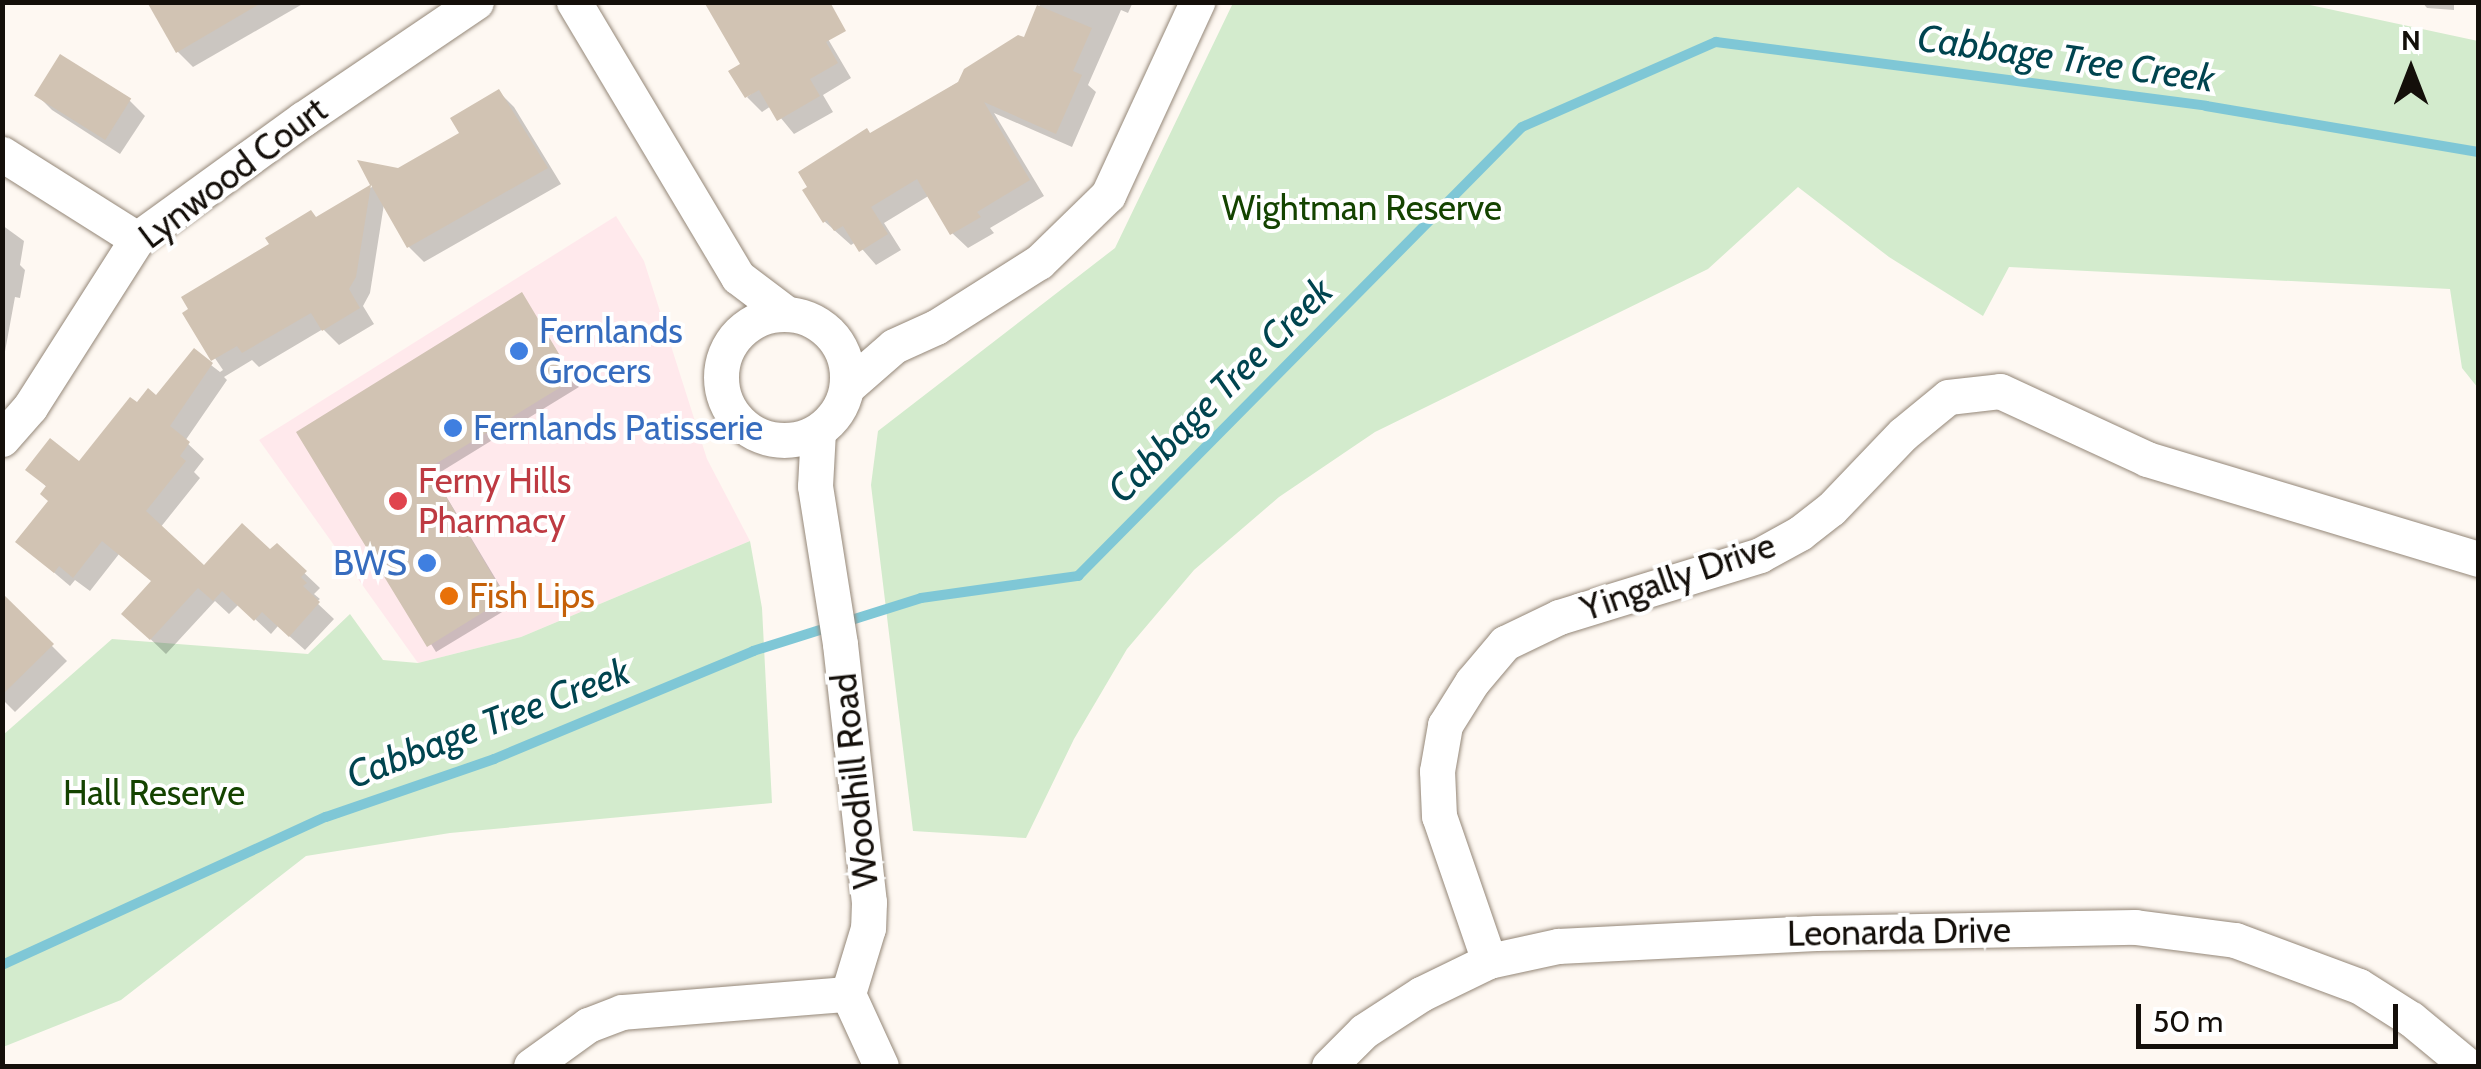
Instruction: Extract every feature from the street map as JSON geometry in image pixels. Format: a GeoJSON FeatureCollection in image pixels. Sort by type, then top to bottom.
{"type":"FeatureCollection","features":[{"type":"Feature","properties":{"kind":"street","name":"Lynwood Court"},"geometry":{"type":"LineString","coordinates":[[2,439],[30,407],[137,239],[303,119],[476,2]]}},
{"type":"Feature","properties":{"kind":"street"},"geometry":{"type":"LineString","coordinates":[[574,2],[738,278],[787,314],[824,328],[844,356],[847,387]]}},
{"type":"Feature","properties":{"kind":"street"},"geometry":{"type":"LineString","coordinates":[[787,314],[771,315],[743,329],[725,354],[721,370],[726,403],[750,430],[784,440],[818,431],[832,419],[847,387],[894,346],[936,327],[1039,262],[1108,195],[1196,2]]}},
{"type":"Feature","properties":{"kind":"street"},"geometry":{"type":"LineString","coordinates":[[2,154],[137,239]]}},
{"type":"Feature","properties":{"kind":"street"},"geometry":{"type":"LineString","coordinates":[[738,278],[743,329]]}},
{"type":"Feature","properties":{"kind":"street"},"geometry":{"type":"LineString","coordinates":[[837,342],[894,346]]}},
{"type":"Feature","properties":{"kind":"street","name":"Yingally Drive"},"geometry":{"type":"LineString","coordinates":[[1489,961],[1438,816],[1437,772],[1445,725],[1472,682],[1505,643],[1559,617],[1760,555],[1800,533],[1831,509],[1903,434],[1948,397],[2000,391],[2147,459],[2478,559]]}},
{"type":"Feature","properties":{"kind":"street","name":"Woodhill Road"},"geometry":{"type":"LineString","coordinates":[[818,431],[815,486],[840,644],[869,902],[868,928],[848,994]]}},
{"type":"Feature","properties":{"kind":"street","name":"Woodhill Road"},"geometry":{"type":"LineString","coordinates":[[784,440],[815,486]]}},
{"type":"Feature","properties":{"kind":"street","name":"Leonarda Drive"},"geometry":{"type":"LineString","coordinates":[[1329,1066],[1364,1031],[1422,994],[1489,961],[1558,946],[1667,938],[2135,928],[2234,940],[2359,986],[2411,1020],[2468,1066]]}},
{"type":"Feature","properties":{"kind":"street"},"geometry":{"type":"LineString","coordinates":[[531,1066],[588,1025],[622,1012],[848,994],[881,1066]]}},
{"type":"Feature","properties":{"kind":"shaded area"},"geometry":{"type":"Polygon","coordinates":[[[616,216],[644,261],[707,459],[750,541],[521,637],[418,663],[259,440],[616,216]]]}},
{"type":"Feature","properties":{"kind":"green space","name":"Wightman Reserve"},"geometry":{"type":"Polygon","coordinates":[[[2296,2],[2478,41],[2478,388],[2462,368],[2450,289],[2009,267],[1983,316],[1889,257],[1798,187],[1708,269],[1375,432],[1279,497],[1194,570],[1127,649],[1074,739],[1026,838],[913,831],[871,485],[878,431],[1115,248],[1233,3],[2296,2]]]}},
{"type":"Feature","properties":{"kind":"green space","name":"Hall Reserve"},"geometry":{"type":"Polygon","coordinates":[[[750,541],[762,608],[772,803],[450,833],[306,856],[121,1000],[3,1047],[3,735],[112,639],[308,654],[350,614],[383,660],[418,663],[521,637],[750,541]]]}},
{"type":"Feature","properties":{"kind":"building"},"geometry":{"type":"Polygon","coordinates":[[[147,2],[263,2],[176,53],[147,2]]]}},
{"type":"Feature","properties":{"kind":"building"},"geometry":{"type":"Polygon","coordinates":[[[704,2],[830,2],[846,31],[826,42],[838,63],[810,79],[820,96],[777,121],[759,90],[745,98],[728,71],[740,64],[704,2]]]}},
{"type":"Feature","properties":{"kind":"building"},"geometry":{"type":"Polygon","coordinates":[[[1037,5],[1092,28],[1073,71],[1082,75],[1056,134],[984,102],[1030,180],[977,212],[981,217],[950,235],[917,179],[871,207],[888,234],[859,252],[843,226],[834,231],[827,220],[823,223],[802,190],[807,187],[798,172],[867,128],[870,133],[958,82],[964,69],[1018,35],[1024,37],[1037,5]]]}},
{"type":"Feature","properties":{"kind":"building"},"geometry":{"type":"Polygon","coordinates":[[[60,54],[131,99],[105,140],[34,96],[60,54]]]}},
{"type":"Feature","properties":{"kind":"building"},"geometry":{"type":"Polygon","coordinates":[[[499,89],[548,168],[407,248],[371,185],[356,277],[349,289],[360,308],[322,331],[311,313],[242,353],[237,346],[211,361],[182,313],[188,309],[181,297],[269,244],[265,238],[311,210],[316,217],[370,185],[357,160],[398,168],[459,133],[450,118],[499,89]]]}},
{"type":"Feature","properties":{"kind":"building"},"geometry":{"type":"Polygon","coordinates":[[[522,292],[574,379],[429,468],[506,598],[427,647],[296,432],[522,292]]]}},
{"type":"Feature","properties":{"kind":"building"},"geometry":{"type":"Polygon","coordinates":[[[194,348],[213,363],[170,426],[190,442],[180,456],[186,461],[146,511],[204,565],[242,523],[270,549],[277,543],[307,571],[301,577],[307,583],[303,586],[320,602],[289,637],[262,612],[254,621],[222,591],[213,601],[198,588],[150,640],[121,614],[151,581],[102,541],[73,578],[59,566],[54,573],[15,542],[48,501],[40,494],[46,486],[25,470],[50,438],[79,461],[130,397],[137,402],[148,388],[156,395],[194,348]]]}},
{"type":"Feature","properties":{"kind":"building"},"geometry":{"type":"Polygon","coordinates":[[[2,593],[54,644],[2,695],[2,593]]]}},
{"type":"Feature","properties":{"kind":"waterway","name":"Cabbage Tree Creek"},"geometry":{"type":"LineString","coordinates":[[845,622],[921,598],[1078,576],[1522,127],[1716,42],[2206,106],[2478,152]]}},
{"type":"Feature","properties":{"kind":"waterway","name":"Cabbage Tree Creek"},"geometry":{"type":"LineString","coordinates":[[2,965],[326,817],[494,759],[753,651],[829,627]]}},
{"type":"Feature","properties":{"kind":"place","name":"Fernlands Grocers"},"geometry":{"type":"Point","coordinates":[519,351]}},
{"type":"Feature","properties":{"kind":"place","name":"Fernlands Patisserie"},"geometry":{"type":"Point","coordinates":[453,428]}},
{"type":"Feature","properties":{"kind":"place","name":"Ferny Hills Pharmacy"},"geometry":{"type":"Point","coordinates":[398,501]}},
{"type":"Feature","properties":{"kind":"place","name":"BWS"},"geometry":{"type":"Point","coordinates":[427,563]}},
{"type":"Feature","properties":{"kind":"place","name":"Fish Lips"},"geometry":{"type":"Point","coordinates":[449,596]}}]}
